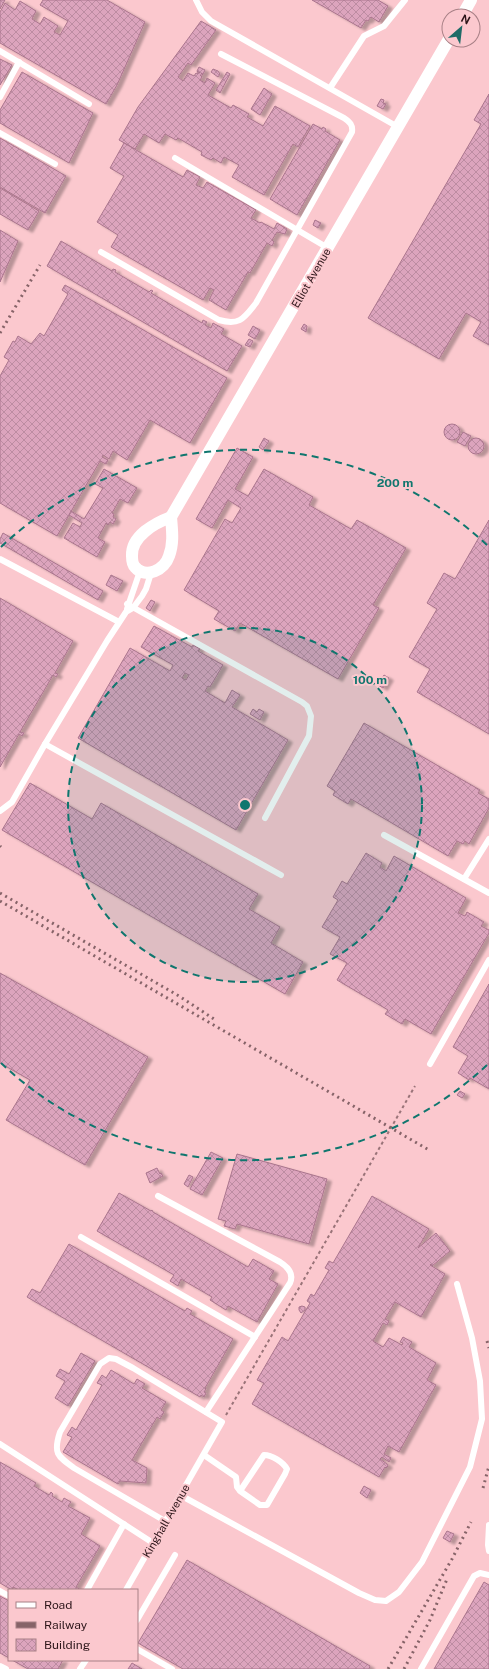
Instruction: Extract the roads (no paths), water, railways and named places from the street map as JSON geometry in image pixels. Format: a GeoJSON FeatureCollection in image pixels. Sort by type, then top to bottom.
{"type":"FeatureCollection","features":[{"type":"Feature","properties":{"kind":"street","name":"Elliot Avenue"},"geometry":{"type":"LineString","coordinates":[[171,516],[443,48]]}},
{"type":"Feature","properties":{"kind":"street"},"geometry":{"type":"LineString","coordinates":[[171,516],[173,536],[169,556],[161,568],[146,572],[135,567],[131,553],[134,545],[148,529],[171,516]]}},
{"type":"Feature","properties":{"kind":"lane"},"geometry":{"type":"LineString","coordinates":[[196,0],[197,4],[211,21],[398,127]]}},
{"type":"Feature","properties":{"kind":"lane"},"geometry":{"type":"LineString","coordinates":[[330,88],[364,36],[384,26],[405,0]]}},
{"type":"Feature","properties":{"kind":"lane"},"geometry":{"type":"LineString","coordinates":[[0,51],[89,104]]}},
{"type":"Feature","properties":{"kind":"lane"},"geometry":{"type":"LineString","coordinates":[[101,252],[220,320],[230,323],[239,321],[245,317],[256,302],[352,132],[352,128],[351,122],[344,118],[221,54]]}},
{"type":"Feature","properties":{"kind":"lane"},"geometry":{"type":"LineString","coordinates":[[0,97],[19,62]]}},
{"type":"Feature","properties":{"kind":"lane"},"geometry":{"type":"LineString","coordinates":[[0,133],[55,164]]}},
{"type":"Feature","properties":{"kind":"lane"},"geometry":{"type":"LineString","coordinates":[[175,158],[328,248]]}},
{"type":"Feature","properties":{"kind":"lane"},"geometry":{"type":"LineString","coordinates":[[0,559],[119,622]]}},
{"type":"Feature","properties":{"kind":"lane"},"geometry":{"type":"LineString","coordinates":[[126,612],[127,604],[146,572]]}},
{"type":"Feature","properties":{"kind":"lane"},"geometry":{"type":"LineString","coordinates":[[0,811],[12,802],[45,744],[119,622],[126,612],[133,608],[146,589],[146,572]]}},
{"type":"Feature","properties":{"kind":"lane"},"geometry":{"type":"LineString","coordinates":[[127,604],[307,706],[311,716],[309,736],[265,818]]}},
{"type":"Feature","properties":{"kind":"lane"},"geometry":{"type":"LineString","coordinates":[[45,744],[281,875]]}},
{"type":"Feature","properties":{"kind":"lane"},"geometry":{"type":"LineString","coordinates":[[384,835],[489,892]]}},
{"type":"Feature","properties":{"kind":"lane"},"geometry":{"type":"LineString","coordinates":[[464,879],[489,839]]}},
{"type":"Feature","properties":{"kind":"lane"},"geometry":{"type":"LineString","coordinates":[[430,1064],[489,960]]}},
{"type":"Feature","properties":{"kind":"lane"},"geometry":{"type":"LineString","coordinates":[[158,1196],[280,1262],[291,1274],[292,1278],[256,1337],[206,1412],[116,1358],[109,1358],[100,1364],[60,1432],[56,1443],[56,1452],[60,1458],[74,1468],[165,1521]]}},
{"type":"Feature","properties":{"kind":"lane"},"geometry":{"type":"LineString","coordinates":[[81,1237],[256,1337]]}},
{"type":"Feature","properties":{"kind":"lane"},"geometry":{"type":"LineString","coordinates":[[180,1494],[359,1593],[375,1600],[386,1601],[399,1592],[422,1562],[470,1467],[482,1419],[480,1381],[473,1345],[457,1284]]}},
{"type":"Feature","properties":{"kind":"lane","name":"Kinghall Avenue"},"geometry":{"type":"LineString","coordinates":[[127,1589],[222,1422],[206,1412]]}},
{"type":"Feature","properties":{"kind":"lane"},"geometry":{"type":"LineString","coordinates":[[0,1444],[153,1543]]}},
{"type":"Feature","properties":{"kind":"lane"},"geometry":{"type":"LineString","coordinates":[[205,1453],[236,1477],[237,1487],[240,1491],[260,1505],[267,1505],[285,1474],[285,1466],[268,1455],[264,1455],[240,1491]]}},
{"type":"Feature","properties":{"kind":"lane"},"geometry":{"type":"LineString","coordinates":[[88,1589],[124,1524]]}},
{"type":"Feature","properties":{"kind":"lane"},"geometry":{"type":"LineString","coordinates":[[489,1525],[489,1551]]}},
{"type":"Feature","properties":{"kind":"lane"},"geometry":{"type":"LineString","coordinates":[[138,1618],[175,1555]]}},
{"type":"Feature","properties":{"kind":"lane"},"geometry":{"type":"LineString","coordinates":[[420,1669],[474,1576],[480,1573],[489,1575]]}},
{"type":"Feature","properties":{"kind":"lane"},"geometry":{"type":"LineString","coordinates":[[138,1650],[172,1669]]}},
{"type":"Feature","properties":{"kind":"lane"},"geometry":{"type":"LineString","coordinates":[[0,1666],[6,1669]]}},
{"type":"Feature","properties":{"kind":"railway"},"geometry":{"type":"LineString","coordinates":[[0,333],[40,265]]}},
{"type":"Feature","properties":{"kind":"railway"},"geometry":{"type":"LineString","coordinates":[[0,893],[179,996],[214,1019]]}},
{"type":"Feature","properties":{"kind":"railway"},"geometry":{"type":"LineString","coordinates":[[0,901],[429,1150]]}},
{"type":"Feature","properties":{"kind":"railway"},"geometry":{"type":"LineString","coordinates":[[487,1341],[489,1348]]}},
{"type":"Feature","properties":{"kind":"railway"},"geometry":{"type":"LineString","coordinates":[[483,1488],[489,1466]]}},
{"type":"Feature","properties":{"kind":"railway"},"geometry":{"type":"LineString","coordinates":[[388,1669],[452,1559],[471,1522]]}},
{"type":"Feature","properties":{"kind":"railway"},"geometry":{"type":"LineString","coordinates":[[404,1669],[430,1620],[447,1579]]}}]}
